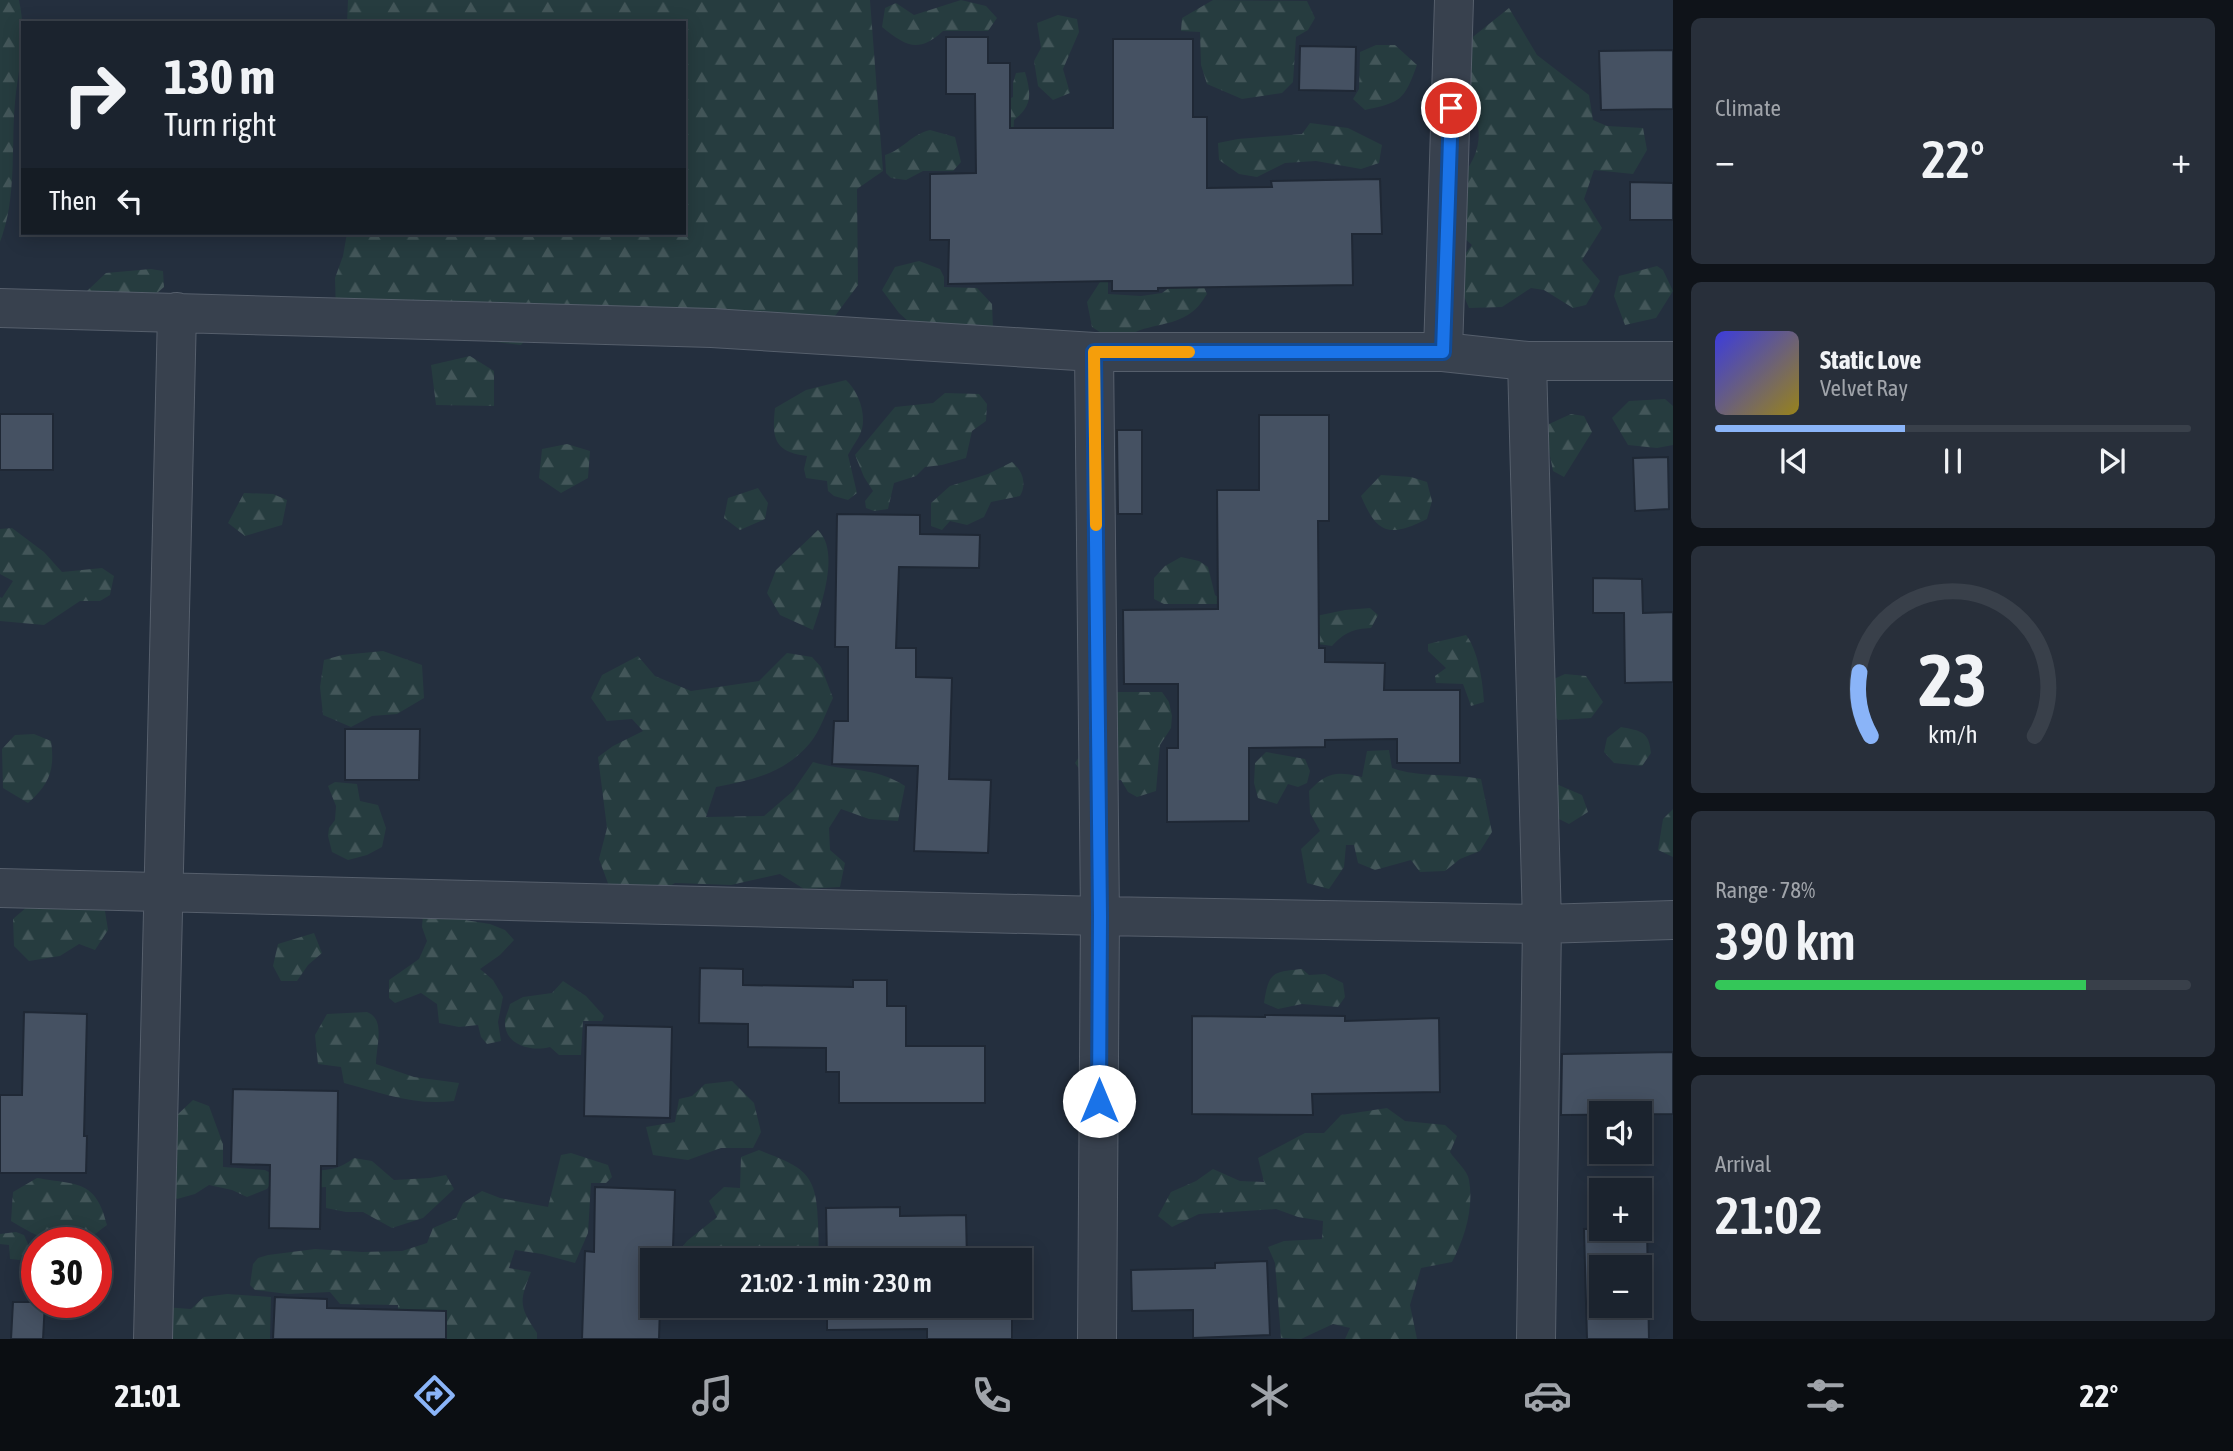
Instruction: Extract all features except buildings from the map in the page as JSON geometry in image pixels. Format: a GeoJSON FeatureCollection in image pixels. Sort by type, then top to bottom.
{"type":"FeatureCollection","features":[{"type":"Feature","properties":{"kind":"street"},"geometry":{"type":"LineString","coordinates":[[1443,352],[1454,0]]}},
{"type":"Feature","properties":{"kind":"street"},"geometry":{"type":"LineString","coordinates":[[0,308],[712,328],[1094,352],[1443,352],[1527,361],[1673,361]]}},
{"type":"Feature","properties":{"kind":"street"},"geometry":{"type":"LineString","coordinates":[[153,1339],[177,312]]}},
{"type":"Feature","properties":{"kind":"street"},"geometry":{"type":"LineString","coordinates":[[1094,352],[1100,916],[1097,1339]]}},
{"type":"Feature","properties":{"kind":"street"},"geometry":{"type":"LineString","coordinates":[[1527,361],[1542,924],[1536,1339]]}},
{"type":"Feature","properties":{"kind":"street"},"geometry":{"type":"LineString","coordinates":[[0,888],[1100,916],[1542,924],[1673,920]]}},
{"type":"Feature","properties":{"kind":"green space"},"geometry":{"type":"Polygon","coordinates":[[[0,0],[19,0],[21,58],[15,102],[11,191],[0,242],[0,0]]]}},
{"type":"Feature","properties":{"kind":"green space"},"geometry":{"type":"Polygon","coordinates":[[[348,0],[870,0],[883,171],[857,189],[858,285],[832,320],[554,305],[521,345],[440,335],[365,338],[336,313],[335,278],[347,235],[686,235],[686,21],[347,21],[348,0]]]}},
{"type":"Feature","properties":{"kind":"green space"},"geometry":{"type":"Polygon","coordinates":[[[961,0],[986,6],[997,18],[988,31],[943,31],[926,43],[912,45],[882,27],[885,8],[896,3],[914,15],[961,0]]]}},
{"type":"Feature","properties":{"kind":"green space"},"geometry":{"type":"Polygon","coordinates":[[[1213,0],[1307,1],[1315,18],[1308,30],[1296,37],[1293,82],[1282,93],[1242,99],[1207,84],[1201,65],[1200,32],[1181,31],[1182,18],[1213,0]]]}},
{"type":"Feature","properties":{"kind":"green space"},"geometry":{"type":"Polygon","coordinates":[[[1509,8],[1537,55],[1589,95],[1593,120],[1607,126],[1643,128],[1647,150],[1633,174],[1594,170],[1584,199],[1602,228],[1582,260],[1600,281],[1586,305],[1573,308],[1544,290],[1531,288],[1502,307],[1469,308],[1463,294],[1462,258],[1472,245],[1432,209],[1471,164],[1479,137],[1478,123],[1469,102],[1434,68],[1509,8]]]}},
{"type":"Feature","properties":{"kind":"green space"},"geometry":{"type":"Polygon","coordinates":[[[1058,15],[1077,19],[1079,32],[1063,69],[1070,93],[1053,100],[1038,86],[1034,61],[1041,48],[1037,23],[1058,15]]]}},
{"type":"Feature","properties":{"kind":"green space"},"geometry":{"type":"Polygon","coordinates":[[[1376,45],[1395,45],[1417,65],[1409,86],[1400,98],[1387,105],[1365,110],[1353,99],[1359,89],[1360,52],[1376,45]]]}},
{"type":"Feature","properties":{"kind":"green space"},"geometry":{"type":"Polygon","coordinates":[[[1025,72],[1029,99],[1025,110],[1014,120],[1013,139],[979,124],[1013,97],[1016,73],[1025,72]]]}},
{"type":"Feature","properties":{"kind":"green space"},"geometry":{"type":"Polygon","coordinates":[[[1310,123],[1348,128],[1382,145],[1379,163],[1361,169],[1316,161],[1285,163],[1257,177],[1239,174],[1219,160],[1218,143],[1302,134],[1310,123]]]}},
{"type":"Feature","properties":{"kind":"green space"},"geometry":{"type":"Polygon","coordinates":[[[930,130],[955,137],[961,162],[953,171],[923,171],[906,180],[891,178],[886,173],[885,155],[930,130]]]}},
{"type":"Feature","properties":{"kind":"green space"},"geometry":{"type":"Polygon","coordinates":[[[919,261],[940,269],[944,277],[944,287],[977,288],[992,304],[993,328],[917,329],[899,313],[882,290],[895,267],[919,261]]]}},
{"type":"Feature","properties":{"kind":"green space"},"geometry":{"type":"Polygon","coordinates":[[[1657,266],[1663,270],[1673,291],[1656,318],[1625,325],[1614,296],[1619,276],[1657,266]]]}},
{"type":"Feature","properties":{"kind":"green space"},"geometry":{"type":"Polygon","coordinates":[[[151,269],[163,271],[164,287],[150,299],[94,308],[87,291],[106,273],[151,269]]]}},
{"type":"Feature","properties":{"kind":"green space"},"geometry":{"type":"Polygon","coordinates":[[[1199,276],[1207,294],[1196,308],[1176,321],[1140,330],[1124,339],[1109,338],[1092,327],[1087,302],[1100,282],[1108,282],[1108,294],[1141,296],[1162,293],[1173,285],[1199,276]]]}},
{"type":"Feature","properties":{"kind":"green space"},"geometry":{"type":"Polygon","coordinates":[[[470,356],[494,371],[494,406],[436,405],[431,365],[470,356]]]}},
{"type":"Feature","properties":{"kind":"green space"},"geometry":{"type":"Polygon","coordinates":[[[846,380],[857,396],[863,416],[861,432],[848,455],[857,493],[848,500],[828,491],[827,481],[806,478],[804,469],[807,456],[781,447],[774,427],[775,408],[806,390],[846,380]]]}},
{"type":"Feature","properties":{"kind":"green space"},"geometry":{"type":"Polygon","coordinates":[[[945,393],[979,394],[987,404],[986,421],[972,431],[966,458],[925,467],[916,476],[894,483],[888,509],[874,511],[866,508],[865,501],[873,491],[855,455],[895,407],[933,403],[945,393]]]}},
{"type":"Feature","properties":{"kind":"green space"},"geometry":{"type":"Polygon","coordinates":[[[1665,399],[1673,406],[1673,445],[1657,448],[1628,445],[1612,418],[1629,401],[1665,399]]]}},
{"type":"Feature","properties":{"kind":"green space"},"geometry":{"type":"Polygon","coordinates":[[[1571,414],[1584,416],[1592,432],[1564,477],[1553,471],[1547,441],[1549,424],[1571,414]]]}},
{"type":"Feature","properties":{"kind":"green space"},"geometry":{"type":"Polygon","coordinates":[[[567,444],[590,451],[588,478],[561,493],[539,478],[542,449],[567,444]]]}},
{"type":"Feature","properties":{"kind":"green space"},"geometry":{"type":"Polygon","coordinates":[[[1012,462],[1023,478],[1020,496],[991,502],[984,517],[967,525],[950,521],[942,530],[931,526],[931,503],[950,486],[988,474],[1012,462]]]}},
{"type":"Feature","properties":{"kind":"green space"},"geometry":{"type":"Polygon","coordinates":[[[1381,475],[1411,477],[1427,482],[1432,501],[1427,519],[1403,529],[1386,529],[1379,525],[1361,496],[1381,475]]]}},
{"type":"Feature","properties":{"kind":"green space"},"geometry":{"type":"Polygon","coordinates":[[[758,488],[768,503],[765,519],[740,530],[724,518],[728,498],[758,488]]]}},
{"type":"Feature","properties":{"kind":"green space"},"geometry":{"type":"Polygon","coordinates":[[[244,493],[273,494],[287,500],[282,525],[245,536],[228,523],[244,493]]]}},
{"type":"Feature","properties":{"kind":"green space"},"geometry":{"type":"Polygon","coordinates":[[[12,528],[44,552],[62,572],[102,568],[114,576],[110,595],[100,601],[80,601],[44,625],[0,621],[0,597],[2,598],[13,581],[0,574],[0,529],[12,528]]]}},
{"type":"Feature","properties":{"kind":"green space"},"geometry":{"type":"Polygon","coordinates":[[[818,530],[828,551],[828,564],[824,592],[813,630],[780,615],[767,593],[776,570],[818,530]]]}},
{"type":"Feature","properties":{"kind":"green space"},"geometry":{"type":"Polygon","coordinates":[[[1181,557],[1199,561],[1208,567],[1220,604],[1164,604],[1154,599],[1154,578],[1165,566],[1181,557]]]}},
{"type":"Feature","properties":{"kind":"green space"},"geometry":{"type":"Polygon","coordinates":[[[1370,608],[1378,615],[1371,628],[1350,632],[1332,646],[1304,642],[1316,616],[1370,608]]]}},
{"type":"Feature","properties":{"kind":"green space"},"geometry":{"type":"Polygon","coordinates":[[[1466,635],[1477,658],[1484,702],[1471,706],[1463,684],[1436,683],[1435,676],[1446,668],[1428,651],[1428,644],[1466,635]]]}},
{"type":"Feature","properties":{"kind":"green space"},"geometry":{"type":"Polygon","coordinates":[[[383,651],[422,665],[424,698],[397,714],[372,716],[351,727],[323,715],[320,687],[324,660],[342,655],[383,651]]]}},
{"type":"Feature","properties":{"kind":"green space"},"geometry":{"type":"Polygon","coordinates":[[[787,653],[812,657],[821,667],[833,698],[820,727],[810,743],[790,762],[768,774],[716,787],[706,817],[764,816],[793,791],[813,762],[871,772],[905,786],[898,821],[869,819],[841,809],[829,828],[830,850],[845,863],[840,887],[804,889],[780,874],[731,885],[675,883],[659,892],[609,886],[599,859],[607,828],[598,757],[643,731],[632,719],[607,721],[591,698],[602,675],[638,656],[655,676],[691,691],[759,681],[787,653]]]}},
{"type":"Feature","properties":{"kind":"green space"},"geometry":{"type":"Polygon","coordinates":[[[1565,674],[1586,676],[1603,702],[1591,718],[1558,720],[1546,704],[1547,682],[1565,674]]]}},
{"type":"Feature","properties":{"kind":"green space"},"geometry":{"type":"Polygon","coordinates":[[[1102,692],[1162,692],[1169,702],[1171,728],[1160,745],[1156,791],[1137,797],[1128,792],[1121,780],[1106,781],[1085,777],[1075,763],[1083,751],[1085,733],[1078,720],[1080,701],[1102,692]]]}},
{"type":"Feature","properties":{"kind":"green space"},"geometry":{"type":"Polygon","coordinates":[[[1621,727],[1639,731],[1646,736],[1651,753],[1642,766],[1614,763],[1604,752],[1607,738],[1621,727]]]}},
{"type":"Feature","properties":{"kind":"green space"},"geometry":{"type":"Polygon","coordinates":[[[34,734],[51,741],[52,760],[46,782],[28,803],[3,788],[2,749],[15,735],[34,734]]]}},
{"type":"Feature","properties":{"kind":"green space"},"geometry":{"type":"Polygon","coordinates":[[[1389,750],[1392,768],[1414,773],[1481,779],[1492,832],[1480,851],[1460,859],[1445,871],[1420,872],[1411,860],[1375,870],[1358,863],[1354,845],[1346,845],[1344,867],[1329,889],[1307,883],[1301,849],[1320,831],[1310,813],[1309,791],[1321,780],[1332,775],[1362,777],[1367,751],[1389,750]]]}},
{"type":"Feature","properties":{"kind":"green space"},"geometry":{"type":"Polygon","coordinates":[[[1266,752],[1305,759],[1310,771],[1307,783],[1298,787],[1288,784],[1277,804],[1258,798],[1254,783],[1255,763],[1266,752]]]}},
{"type":"Feature","properties":{"kind":"green space"},"geometry":{"type":"Polygon","coordinates":[[[335,782],[357,784],[360,801],[378,805],[386,828],[382,847],[367,855],[348,860],[332,852],[328,836],[329,828],[335,820],[336,806],[328,786],[335,782]]]}},
{"type":"Feature","properties":{"kind":"green space"},"geometry":{"type":"Polygon","coordinates":[[[1554,783],[1582,795],[1588,812],[1569,824],[1555,817],[1554,783]]]}},
{"type":"Feature","properties":{"kind":"green space"},"geometry":{"type":"Polygon","coordinates":[[[1673,809],[1673,857],[1658,850],[1663,819],[1673,809]]]}},
{"type":"Feature","properties":{"kind":"green space"},"geometry":{"type":"Polygon","coordinates":[[[87,893],[105,911],[108,930],[95,950],[79,944],[60,956],[29,961],[14,946],[13,919],[28,906],[87,893]]]}},
{"type":"Feature","properties":{"kind":"green space"},"geometry":{"type":"Polygon","coordinates":[[[446,907],[459,919],[490,924],[505,930],[514,940],[500,955],[480,969],[493,980],[503,997],[498,1022],[501,1041],[487,1044],[481,1037],[478,1025],[459,1027],[439,1023],[437,1004],[421,993],[395,1003],[389,998],[389,980],[419,959],[427,941],[422,927],[423,914],[446,907]]]}},
{"type":"Feature","properties":{"kind":"green space"},"geometry":{"type":"Polygon","coordinates":[[[314,933],[322,953],[308,965],[297,981],[281,981],[273,966],[278,944],[314,933]]]}},
{"type":"Feature","properties":{"kind":"green space"},"geometry":{"type":"Polygon","coordinates":[[[1302,969],[1309,975],[1325,974],[1343,983],[1345,997],[1338,1007],[1302,1004],[1278,1009],[1264,1003],[1270,979],[1284,971],[1302,969]]]}},
{"type":"Feature","properties":{"kind":"green space"},"geometry":{"type":"Polygon","coordinates":[[[563,981],[586,996],[604,1016],[602,1021],[583,1021],[581,1055],[559,1055],[550,1047],[527,1047],[513,1041],[506,1029],[505,1020],[510,1004],[523,997],[552,993],[563,981]]]}},
{"type":"Feature","properties":{"kind":"green space"},"geometry":{"type":"Polygon","coordinates":[[[367,1012],[373,1016],[378,1027],[376,1064],[414,1077],[459,1083],[454,1101],[412,1100],[344,1083],[341,1067],[318,1064],[315,1035],[327,1014],[367,1012]]]}},
{"type":"Feature","properties":{"kind":"green space"},"geometry":{"type":"Polygon","coordinates":[[[732,1081],[754,1103],[761,1132],[753,1148],[721,1148],[688,1160],[653,1155],[646,1127],[675,1122],[679,1099],[692,1096],[705,1084],[732,1081]]]}},
{"type":"Feature","properties":{"kind":"green space"},"geometry":{"type":"Polygon","coordinates":[[[193,1100],[209,1106],[223,1144],[223,1167],[265,1170],[276,1176],[267,1189],[247,1197],[232,1190],[209,1185],[195,1194],[177,1199],[168,1189],[159,1132],[193,1100]]]}},
{"type":"Feature","properties":{"kind":"green space"},"geometry":{"type":"Polygon","coordinates":[[[1387,1108],[1405,1121],[1445,1125],[1457,1136],[1450,1152],[1469,1180],[1467,1222],[1452,1262],[1421,1268],[1410,1305],[1417,1339],[1345,1339],[1350,1328],[1333,1324],[1301,1339],[1281,1338],[1275,1263],[1268,1247],[1284,1241],[1322,1239],[1323,1221],[1298,1217],[1276,1209],[1199,1214],[1172,1227],[1158,1216],[1171,1192],[1196,1181],[1213,1169],[1240,1181],[1264,1182],[1258,1158],[1305,1133],[1324,1133],[1341,1115],[1387,1108]]]}},
{"type":"Feature","properties":{"kind":"green space"},"geometry":{"type":"Polygon","coordinates":[[[759,1150],[786,1161],[804,1173],[810,1181],[817,1205],[819,1248],[681,1248],[717,1217],[709,1201],[724,1187],[740,1188],[741,1157],[759,1150]]]}},
{"type":"Feature","properties":{"kind":"green space"},"geometry":{"type":"Polygon","coordinates":[[[571,1153],[608,1165],[612,1177],[606,1183],[591,1183],[588,1233],[575,1263],[515,1250],[509,1268],[531,1272],[524,1290],[523,1304],[537,1333],[537,1339],[397,1339],[398,1305],[340,1304],[330,1292],[288,1294],[255,1290],[250,1285],[253,1264],[258,1258],[268,1255],[315,1249],[402,1251],[427,1243],[433,1228],[456,1218],[463,1203],[482,1191],[500,1198],[548,1207],[561,1155],[571,1153]]]}},
{"type":"Feature","properties":{"kind":"green space"},"geometry":{"type":"Polygon","coordinates":[[[354,1158],[372,1161],[394,1180],[446,1175],[454,1189],[423,1218],[392,1228],[363,1212],[326,1208],[326,1187],[293,1189],[295,1169],[333,1169],[354,1158]]]}},
{"type":"Feature","properties":{"kind":"green space"},"geometry":{"type":"Polygon","coordinates":[[[37,1178],[83,1187],[97,1200],[107,1225],[22,1227],[11,1221],[13,1192],[37,1178]]]}},
{"type":"Feature","properties":{"kind":"green space"},"geometry":{"type":"Polygon","coordinates":[[[0,1234],[21,1234],[20,1260],[10,1259],[9,1245],[0,1244],[0,1234]]]}},
{"type":"Feature","properties":{"kind":"green space"},"geometry":{"type":"Polygon","coordinates":[[[227,1294],[271,1297],[270,1339],[147,1339],[164,1307],[191,1309],[204,1297],[227,1294]]]}},
{"type":"Feature","properties":{"kind":"slow traffic"},"geometry":{"type":"LineString","coordinates":[[1096,525],[1094,352],[1189,352]]}},
{"type":"Feature","properties":{"kind":"route"},"geometry":{"type":"LineString","coordinates":[[1099,1101],[1100,916],[1094,352],[1443,352],[1451,108]]}}]}
